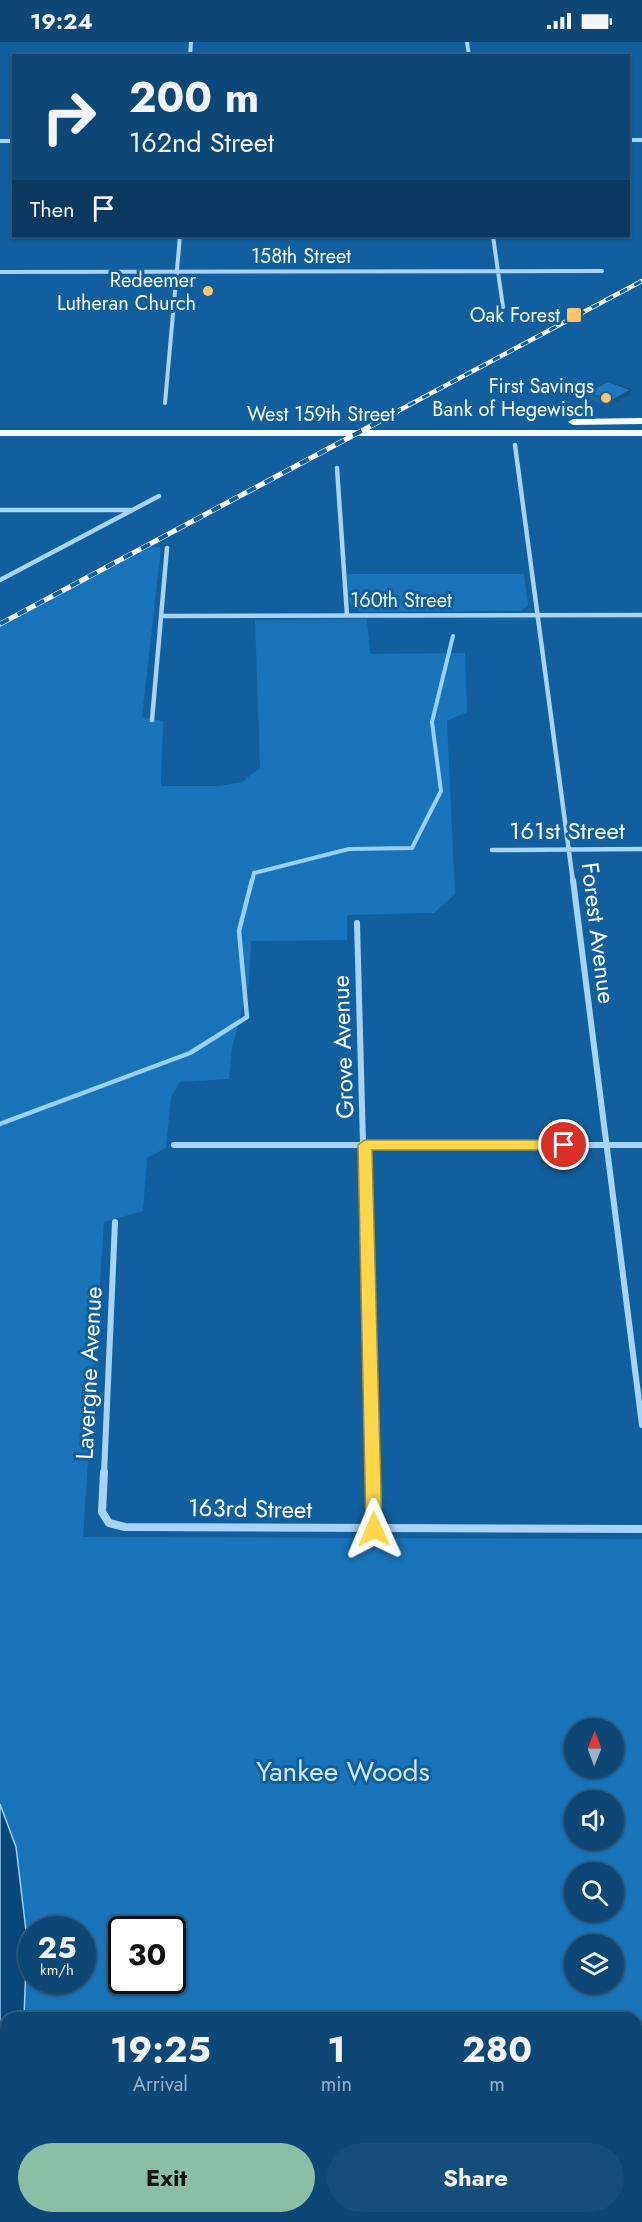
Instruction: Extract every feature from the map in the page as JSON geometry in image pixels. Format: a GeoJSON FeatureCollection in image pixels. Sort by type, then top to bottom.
{"type":"FeatureCollection","features":[{"type":"Feature","properties":{"kind":"main road","name":"West 159th Street"},"geometry":{"type":"LineString","coordinates":[[0,424],[642,421]]}},
{"type":"Feature","properties":{"kind":"main road","name":"West 159th Street"},"geometry":{"type":"LineString","coordinates":[[0,433],[642,433]]}},
{"type":"Feature","properties":{"kind":"street"},"geometry":{"type":"LineString","coordinates":[[165,403],[180,237]]}},
{"type":"Feature","properties":{"kind":"street"},"geometry":{"type":"LineString","coordinates":[[493,237],[503,307]]}},
{"type":"Feature","properties":{"kind":"street","name":"158th Street"},"geometry":{"type":"LineString","coordinates":[[0,272],[602,271]]}},
{"type":"Feature","properties":{"kind":"street","name":"Forest Avenue"},"geometry":{"type":"LineString","coordinates":[[515,445],[608,1145],[642,1425]]}},
{"type":"Feature","properties":{"kind":"street"},"geometry":{"type":"LineString","coordinates":[[337,468],[347,615]]}},
{"type":"Feature","properties":{"kind":"street"},"geometry":{"type":"LineString","coordinates":[[0,580],[159,496]]}},
{"type":"Feature","properties":{"kind":"street"},"geometry":{"type":"LineString","coordinates":[[0,510],[135,510]]}},
{"type":"Feature","properties":{"kind":"street"},"geometry":{"type":"LineString","coordinates":[[152,720],[167,548]]}},
{"type":"Feature","properties":{"kind":"street","name":"160th Street"},"geometry":{"type":"LineString","coordinates":[[161,616],[642,615]]}},
{"type":"Feature","properties":{"kind":"street","name":"161st Street"},"geometry":{"type":"LineString","coordinates":[[492,850],[642,849]]}},
{"type":"Feature","properties":{"kind":"street","name":"Grove Avenue"},"geometry":{"type":"LineString","coordinates":[[357,923],[374,1529]]}},
{"type":"Feature","properties":{"kind":"street"},"geometry":{"type":"LineString","coordinates":[[174,1145],[642,1145]]}},
{"type":"Feature","properties":{"kind":"street","name":"Lavergne Avenue"},"geometry":{"type":"LineString","coordinates":[[109,1523],[102,1512],[116,1222]]}},
{"type":"Feature","properties":{"kind":"street","name":"163rd Street"},"geometry":{"type":"LineString","coordinates":[[109,1523],[125,1527],[642,1529]]}},
{"type":"Feature","properties":{"kind":"green space","name":"Yankee Woods"},"geometry":{"type":"Polygon","coordinates":[[[149,546],[161,548],[142,717],[163,721],[161,786],[219,786],[242,782],[260,768],[255,620],[367,619],[370,654],[465,653],[467,712],[447,721],[455,894],[434,913],[347,915],[347,940],[251,941],[249,983],[232,1048],[229,1079],[180,1082],[171,1097],[166,1148],[147,1158],[143,1211],[104,1222],[83,1537],[642,1539],[642,2012],[0,2012],[0,625],[149,546]]]}},
{"type":"Feature","properties":{"kind":"green space"},"geometry":{"type":"Polygon","coordinates":[[[347,574],[524,574],[528,605],[521,611],[362,612],[352,608],[349,600],[347,574]]]}},
{"type":"Feature","properties":{"kind":"shaded area"},"geometry":{"type":"Polygon","coordinates":[[[0,1804],[16,1847],[24,1916],[18,1916],[18,1994],[25,1994],[24,2012],[0,2012],[0,1804]]]}},
{"type":"Feature","properties":{"kind":"building"},"geometry":{"type":"Polygon","coordinates":[[[608,381],[631,390],[610,402],[587,392],[608,381]]]}},
{"type":"Feature","properties":{"kind":"waterway"},"geometry":{"type":"LineString","coordinates":[[252,882],[254,873],[349,849],[412,848],[441,791],[432,722],[453,636]]}},
{"type":"Feature","properties":{"kind":"waterway"},"geometry":{"type":"LineString","coordinates":[[0,1124],[190,1053],[247,1017],[239,931],[252,880]]}},
{"type":"Feature","properties":{"kind":"railway"},"geometry":{"type":"LineString","coordinates":[[394,413],[642,281]]}},
{"type":"Feature","properties":{"kind":"railway"},"geometry":{"type":"LineString","coordinates":[[0,624],[397,412]]}},
{"type":"Feature","properties":{"kind":"place","name":"Redeemer Lutheran Church"},"geometry":{"type":"Point","coordinates":[208,291]}},
{"type":"Feature","properties":{"kind":"place","name":"Oak Forest"},"geometry":{"type":"Point","coordinates":[574,315]}},
{"type":"Feature","properties":{"kind":"place","name":"First Savings Bank of Hegewisch"},"geometry":{"type":"Point","coordinates":[606,398]}},
{"type":"Feature","properties":{"kind":"route"},"geometry":{"type":"LineString","coordinates":[[374,1529],[365,1145],[564,1145]]}}]}
